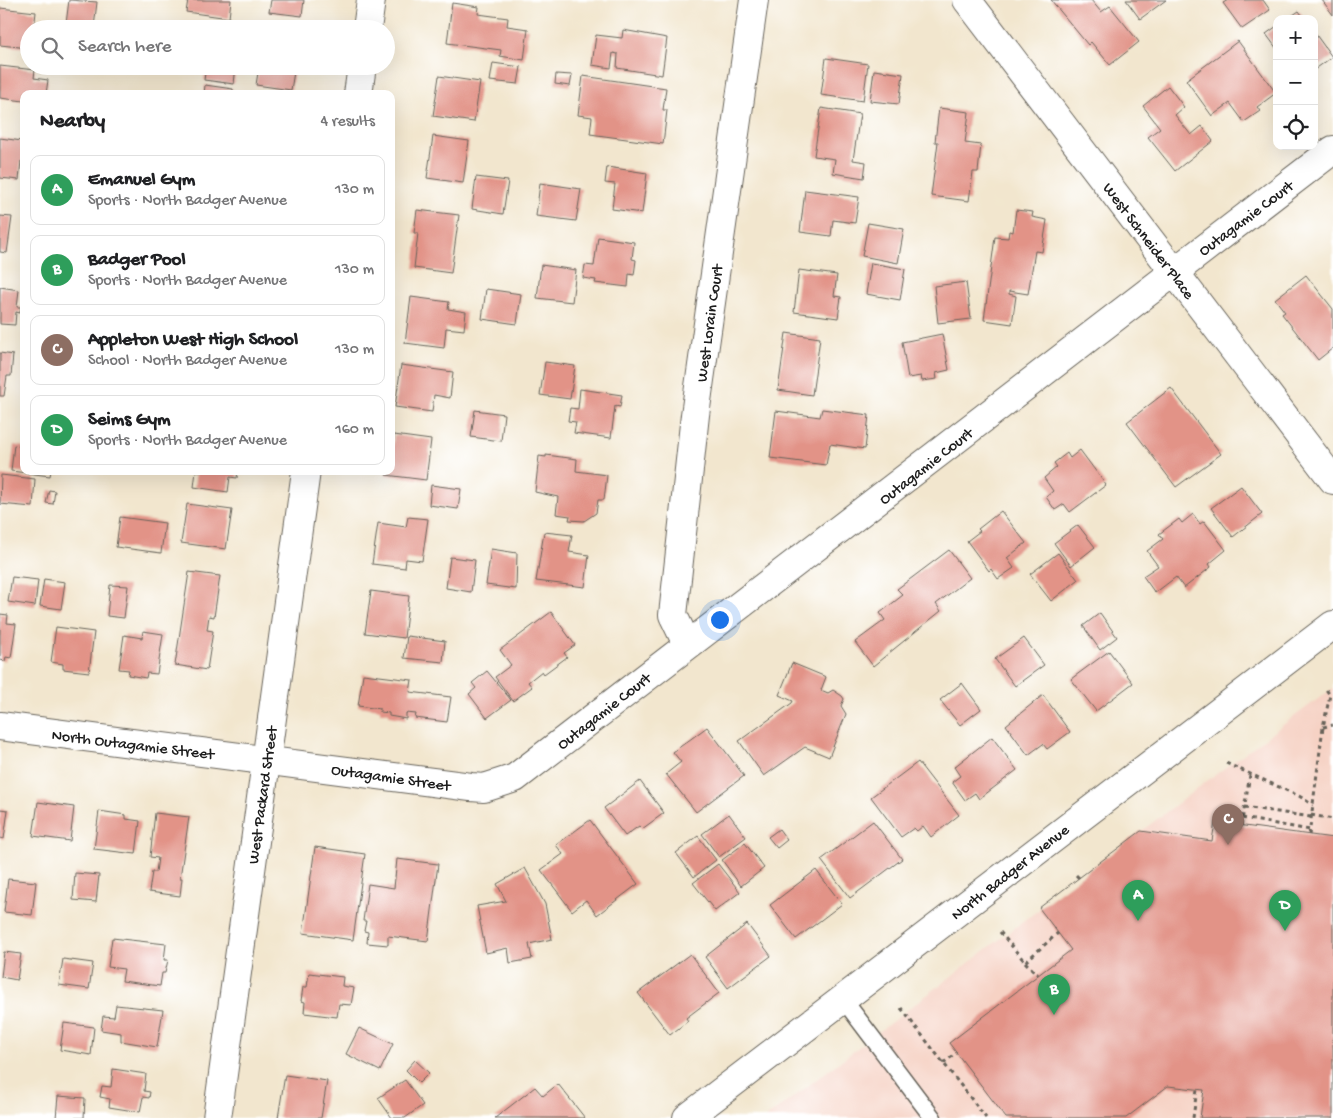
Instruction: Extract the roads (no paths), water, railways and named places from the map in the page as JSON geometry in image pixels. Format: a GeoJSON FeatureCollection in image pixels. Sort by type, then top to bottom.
{"type":"FeatureCollection","features":[{"type":"Feature","properties":{"kind":"street"},"geometry":{"type":"LineString","coordinates":[[368,20],[371,0]]}},
{"type":"Feature","properties":{"kind":"street","name":"West Lorain Court"},"geometry":{"type":"LineString","coordinates":[[687,644],[673,615],[695,415],[754,0]]}},
{"type":"Feature","properties":{"kind":"street","name":"West Schneider Place"},"geometry":{"type":"LineString","coordinates":[[967,0],[1333,480]]}},
{"type":"Feature","properties":{"kind":"street"},"geometry":{"type":"LineString","coordinates":[[359,90],[361,75]]}},
{"type":"Feature","properties":{"kind":"street","name":"Outagamie Court"},"geometry":{"type":"LineString","coordinates":[[515,778],[687,644],[842,529],[1173,271],[1333,150]]}},
{"type":"Feature","properties":{"kind":"street","name":"West Packard Street"},"geometry":{"type":"LineString","coordinates":[[217,1118],[305,475]]}},
{"type":"Feature","properties":{"kind":"street","name":"North Badger Avenue"},"geometry":{"type":"LineString","coordinates":[[687,1118],[1333,625]]}},
{"type":"Feature","properties":{"kind":"street","name":"North Outagamie Street"},"geometry":{"type":"LineString","coordinates":[[0,726],[266,760]]}},
{"type":"Feature","properties":{"kind":"street","name":"Outagamie Street"},"geometry":{"type":"LineString","coordinates":[[266,760],[484,788],[515,778]]}},
{"type":"Feature","properties":{"kind":"lane"},"geometry":{"type":"LineString","coordinates":[[843,999],[933,1118]]}},
{"type":"Feature","properties":{"kind":"place","name":"Appleton West High School"},"geometry":{"type":"Point","coordinates":[1228,845]}},
{"type":"Feature","properties":{"kind":"place","name":"Emanuel Gym"},"geometry":{"type":"Point","coordinates":[1138,921]}},
{"type":"Feature","properties":{"kind":"place","name":"Seims Gym"},"geometry":{"type":"Point","coordinates":[1285,931]}},
{"type":"Feature","properties":{"kind":"place","name":"Badger Pool"},"geometry":{"type":"Point","coordinates":[1054,1015]}}]}
